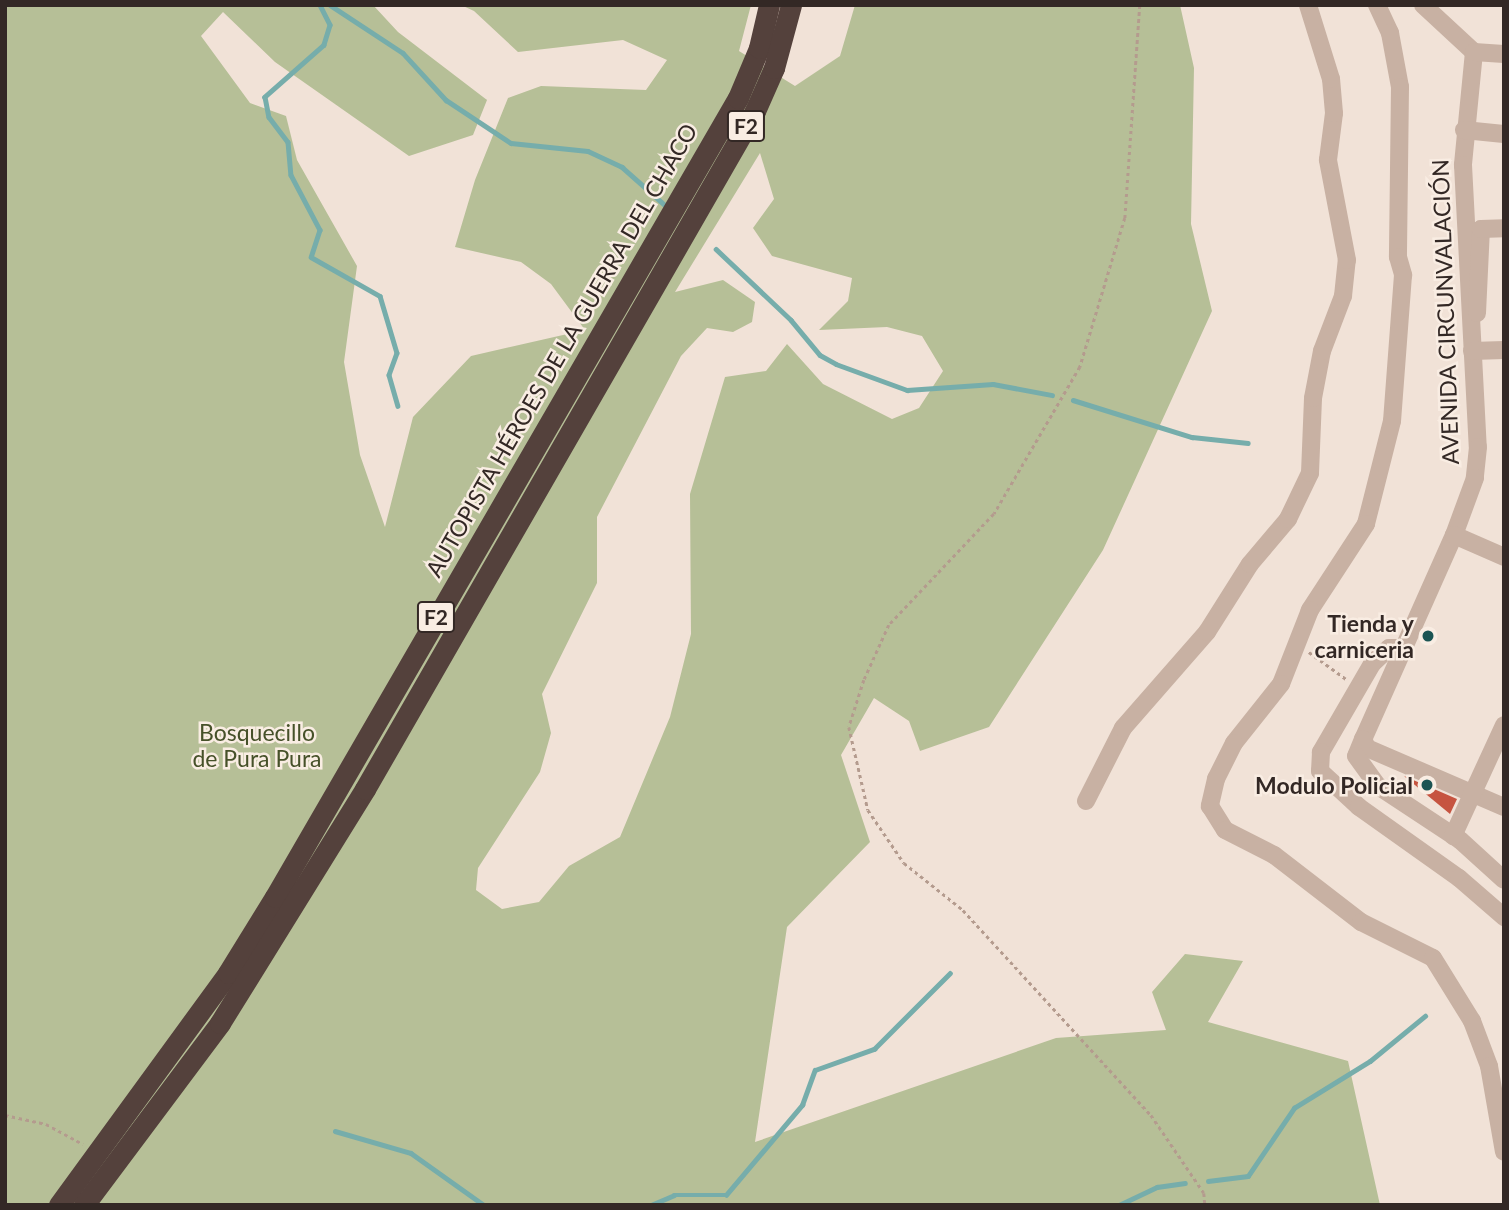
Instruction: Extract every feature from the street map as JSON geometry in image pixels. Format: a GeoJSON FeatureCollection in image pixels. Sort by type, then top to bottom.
{"type":"FeatureCollection","features":[{"type":"Feature","properties":{"kind":"highway","name":"AUTOPISTA HÉROES DE LA GUERRA DEL CHACO"},"geometry":{"type":"LineString","coordinates":[[59,1205],[228,973],[275,897],[738,98],[759,48],[769,5]]}},
{"type":"Feature","properties":{"kind":"highway","name":"F2"},"geometry":{"type":"LineString","coordinates":[[84,1205],[220,1023],[365,789],[755,111],[774,68],[791,5]]}},
{"type":"Feature","properties":{"kind":"street"},"geometry":{"type":"LineString","coordinates":[[1086,801],[1123,728],[1207,632],[1250,564],[1288,519],[1310,473],[1313,398],[1322,351],[1343,296],[1347,260],[1328,160],[1334,113],[1331,79],[1308,5]]}},
{"type":"Feature","properties":{"kind":"street"},"geometry":{"type":"LineString","coordinates":[[1377,5],[1390,33],[1400,87],[1398,257],[1403,275],[1392,421],[1366,524],[1310,610],[1281,684],[1234,743],[1216,779],[1210,806],[1213,816],[1225,830],[1274,855],[1361,922],[1433,958],[1472,1021],[1489,1066],[1504,1152]]}},
{"type":"Feature","properties":{"kind":"street"},"geometry":{"type":"LineString","coordinates":[[1423,5],[1474,52],[1504,54]]}},
{"type":"Feature","properties":{"kind":"street","name":"AVENIDA CIRCUNVALACIÓN"},"geometry":{"type":"LineString","coordinates":[[1363,739],[1454,535],[1475,478],[1478,447],[1470,326],[1464,130],[1474,52]]}},
{"type":"Feature","properties":{"kind":"street"},"geometry":{"type":"LineString","coordinates":[[1464,130],[1504,134]]}},
{"type":"Feature","properties":{"kind":"street"},"geometry":{"type":"LineString","coordinates":[[1470,326],[1481,292],[1481,229],[1504,228]]}},
{"type":"Feature","properties":{"kind":"street"},"geometry":{"type":"LineString","coordinates":[[1472,351],[1504,350]]}},
{"type":"Feature","properties":{"kind":"street"},"geometry":{"type":"LineString","coordinates":[[1454,535],[1504,557]]}},
{"type":"Feature","properties":{"kind":"street"},"geometry":{"type":"LineString","coordinates":[[1405,648],[1382,651],[1357,687],[1321,752],[1318,764],[1325,779],[1408,845],[1459,878],[1504,917]]}},
{"type":"Feature","properties":{"kind":"street"},"geometry":{"type":"LineString","coordinates":[[1453,836],[1504,725]]}},
{"type":"Feature","properties":{"kind":"street"},"geometry":{"type":"LineString","coordinates":[[1363,739],[1367,748],[1504,807]]}},
{"type":"Feature","properties":{"kind":"street"},"geometry":{"type":"LineString","coordinates":[[1363,739],[1356,757],[1366,774],[1412,811],[1453,836],[1504,880]]}},
{"type":"Feature","properties":{"kind":"path"},"geometry":{"type":"LineString","coordinates":[[1140,5],[1125,218],[1080,367],[994,513],[890,625],[864,680],[849,727],[867,810],[904,863],[963,910],[1152,1115],[1204,1193],[1205,1205]]}},
{"type":"Feature","properties":{"kind":"path"},"geometry":{"type":"LineString","coordinates":[[1297,643],[1357,687]]}},
{"type":"Feature","properties":{"kind":"path"},"geometry":{"type":"LineString","coordinates":[[5,1115],[46,1124],[98,1152]]}},
{"type":"Feature","properties":{"kind":"green space","name":"Bosquecillo de Pura Pura"},"geometry":{"type":"Polygon","coordinates":[[[5,5],[373,5],[398,32],[487,100],[473,135],[409,156],[275,62],[223,12],[201,36],[250,103],[286,116],[297,160],[357,266],[344,362],[360,455],[385,527],[413,417],[471,356],[585,330],[551,284],[521,262],[455,247],[475,180],[508,98],[541,86],[646,90],[667,60],[623,40],[518,52],[474,11],[461,5],[751,5],[739,51],[795,86],[840,56],[855,5],[1180,5],[1194,68],[1191,224],[1212,311],[1103,550],[989,727],[920,751],[909,721],[874,698],[841,755],[870,842],[787,927],[755,1142],[1056,1038],[1166,1030],[1152,992],[1185,954],[1243,961],[1208,1022],[1348,1061],[1380,1205],[5,1205],[5,5]],[[760,153],[675,292],[723,280],[755,302],[752,322],[733,332],[707,328],[681,356],[597,517],[597,583],[542,694],[551,733],[540,772],[478,868],[476,890],[502,909],[539,902],[569,866],[620,837],[670,717],[691,634],[690,494],[725,377],[766,371],[787,344],[823,384],[892,419],[919,408],[943,371],[922,336],[887,327],[819,330],[848,301],[852,278],[772,256],[753,228],[774,199],[760,153]]]}},
{"type":"Feature","properties":{"kind":"building"},"geometry":{"type":"Polygon","coordinates":[[[1404,776],[1457,799],[1450,814],[1404,776]]]}},
{"type":"Feature","properties":{"kind":"waterway"},"geometry":{"type":"LineString","coordinates":[[320,5],[330,25],[324,45],[265,97],[269,117],[288,142],[291,175],[320,230],[311,257],[380,296],[397,353],[389,375],[398,406]]}},
{"type":"Feature","properties":{"kind":"waterway"},"geometry":{"type":"LineString","coordinates":[[330,5],[403,53],[446,100],[511,143],[588,151],[622,167],[666,206]]}},
{"type":"Feature","properties":{"kind":"waterway"},"geometry":{"type":"LineString","coordinates":[[716,249],[791,320],[820,355],[836,364],[907,390],[993,384],[1052,395]]}},
{"type":"Feature","properties":{"kind":"waterway"},"geometry":{"type":"LineString","coordinates":[[1073,400],[1192,437],[1248,443]]}},
{"type":"Feature","properties":{"kind":"waterway"},"geometry":{"type":"LineString","coordinates":[[651,1205],[674,1195],[726,1195],[802,1105],[815,1070],[874,1049],[950,973]]}},
{"type":"Feature","properties":{"kind":"waterway"},"geometry":{"type":"LineString","coordinates":[[1208,1181],[1248,1176],[1294,1108],[1370,1061],[1425,1016]]}},
{"type":"Feature","properties":{"kind":"waterway"},"geometry":{"type":"LineString","coordinates":[[335,1131],[411,1153],[484,1205]]}},
{"type":"Feature","properties":{"kind":"waterway"},"geometry":{"type":"LineString","coordinates":[[1119,1205],[1157,1187],[1185,1183]]}},
{"type":"Feature","properties":{"kind":"place","name":"Tienda y carniceria"},"geometry":{"type":"Point","coordinates":[1428,636]}},
{"type":"Feature","properties":{"kind":"place","name":"Modulo Policial"},"geometry":{"type":"Point","coordinates":[1427,785]}}]}
